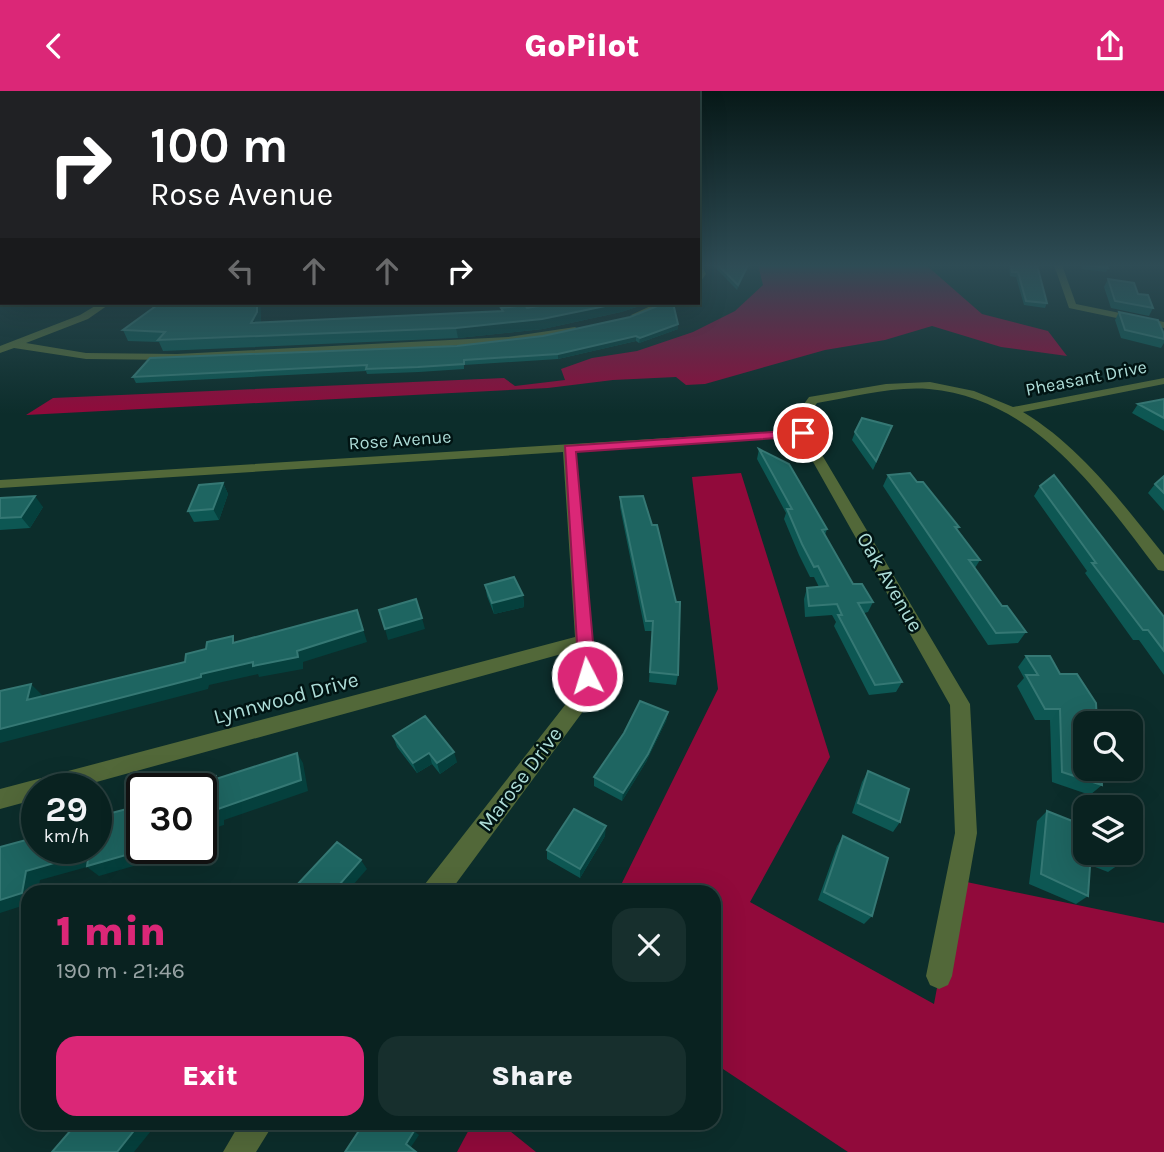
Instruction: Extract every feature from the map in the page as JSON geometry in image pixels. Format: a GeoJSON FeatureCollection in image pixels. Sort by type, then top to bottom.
{"type":"FeatureCollection","features":[{"type":"Feature","properties":{"kind":"street"},"geometry":{"type":"LineString","coordinates":[[0,350],[88,315]]}},
{"type":"Feature","properties":{"kind":"street"},"geometry":{"type":"LineString","coordinates":[[620,319],[633,315]]}},
{"type":"Feature","properties":{"kind":"street"},"geometry":{"type":"LineString","coordinates":[[1113,315],[1164,325]]}},
{"type":"Feature","properties":{"kind":"street"},"geometry":{"type":"LineString","coordinates":[[15,345],[86,356],[177,357],[508,340],[585,329]]}},
{"type":"Feature","properties":{"kind":"street","name":"Pheasant Drive"},"geometry":{"type":"LineString","coordinates":[[1014,409],[1164,381]]}},
{"type":"Feature","properties":{"kind":"street"},"geometry":{"type":"LineString","coordinates":[[803,433],[802,415],[813,400],[884,388],[930,386],[982,396],[1014,409],[1043,429],[1080,463],[1164,566]]}},
{"type":"Feature","properties":{"kind":"street","name":"Rose Avenue"},"geometry":{"type":"LineString","coordinates":[[0,484],[803,433]]}},
{"type":"Feature","properties":{"kind":"street","name":"Oak Avenue"},"geometry":{"type":"LineString","coordinates":[[803,433],[960,704],[966,833],[939,976]]}},
{"type":"Feature","properties":{"kind":"street","name":"Marose Drive"},"geometry":{"type":"LineString","coordinates":[[440,885],[577,704],[587,676],[569,449]]}},
{"type":"Feature","properties":{"kind":"street","name":"Lynnwood Drive"},"geometry":{"type":"LineString","coordinates":[[0,799],[584,641]]}},
{"type":"Feature","properties":{"kind":"street"},"geometry":{"type":"LineString","coordinates":[[237,1152],[254,1130]]}},
{"type":"Feature","properties":{"kind":"shaded area"},"geometry":{"type":"Polygon","coordinates":[[[728,315],[984,315],[1048,331],[1067,356],[1001,347],[932,326],[885,340],[825,350],[705,384],[686,385],[676,377],[613,380],[548,388],[26,415],[53,398],[504,378],[515,386],[565,380],[561,369],[592,358],[637,351],[693,332],[728,315]]]}},
{"type":"Feature","properties":{"kind":"shaded area"},"geometry":{"type":"Polygon","coordinates":[[[741,473],[830,757],[750,902],[934,1004],[957,880],[1164,923],[1164,1152],[848,1152],[721,1068],[721,885],[621,885],[718,689],[692,477],[741,473]]]}},
{"type":"Feature","properties":{"kind":"shaded area"},"geometry":{"type":"Polygon","coordinates":[[[469,1130],[508,1130],[536,1152],[457,1152],[469,1130]]]}},
{"type":"Feature","properties":{"kind":"building"},"geometry":{"type":"Polygon","coordinates":[[[144,315],[256,315],[251,323],[429,315],[564,315],[456,328],[158,340],[165,332],[123,330],[144,315]]]}},
{"type":"Feature","properties":{"kind":"building"},"geometry":{"type":"Polygon","coordinates":[[[636,315],[676,315],[678,324],[640,338],[636,336],[558,354],[464,360],[464,364],[366,369],[367,365],[133,377],[150,358],[457,346],[543,336],[636,315]]]}},
{"type":"Feature","properties":{"kind":"building"},"geometry":{"type":"Polygon","coordinates":[[[1120,315],[1158,320],[1164,339],[1125,330],[1120,315]]]}},
{"type":"Feature","properties":{"kind":"building"},"geometry":{"type":"Polygon","coordinates":[[[1164,399],[1164,418],[1138,404],[1164,399]]]}},
{"type":"Feature","properties":{"kind":"building"},"geometry":{"type":"Polygon","coordinates":[[[862,418],[892,426],[876,461],[855,432],[862,418]]]}},
{"type":"Feature","properties":{"kind":"building"},"geometry":{"type":"Polygon","coordinates":[[[759,449],[789,464],[827,529],[822,530],[853,584],[862,584],[873,602],[858,603],[902,682],[875,685],[838,615],[842,615],[837,604],[809,606],[807,588],[828,586],[802,544],[787,509],[792,509],[759,449]]]}},
{"type":"Feature","properties":{"kind":"building"},"geometry":{"type":"Polygon","coordinates":[[[910,473],[917,482],[923,482],[959,527],[955,527],[980,560],[969,560],[1002,606],[1007,606],[1026,632],[996,633],[888,475],[910,473]]]}},
{"type":"Feature","properties":{"kind":"building"},"geometry":{"type":"Polygon","coordinates":[[[1054,475],[1164,617],[1164,651],[1148,630],[1143,630],[1092,563],[1096,563],[1040,486],[1054,475]]]}},
{"type":"Feature","properties":{"kind":"building"},"geometry":{"type":"Polygon","coordinates":[[[1164,476],[1164,493],[1155,484],[1164,476]]]}},
{"type":"Feature","properties":{"kind":"building"},"geometry":{"type":"Polygon","coordinates":[[[223,483],[213,509],[188,511],[199,485],[223,483]]]}},
{"type":"Feature","properties":{"kind":"building"},"geometry":{"type":"Polygon","coordinates":[[[35,496],[21,517],[0,518],[0,498],[35,496]]]}},
{"type":"Feature","properties":{"kind":"building"},"geometry":{"type":"Polygon","coordinates":[[[643,496],[652,525],[657,525],[676,602],[680,602],[678,675],[650,672],[653,621],[646,621],[620,497],[643,496]]]}},
{"type":"Feature","properties":{"kind":"building"},"geometry":{"type":"Polygon","coordinates":[[[514,577],[523,595],[492,603],[485,585],[514,577]]]}},
{"type":"Feature","properties":{"kind":"building"},"geometry":{"type":"Polygon","coordinates":[[[416,599],[422,618],[385,629],[379,610],[416,599]]]}},
{"type":"Feature","properties":{"kind":"building"},"geometry":{"type":"Polygon","coordinates":[[[357,610],[363,630],[297,651],[298,657],[253,666],[253,662],[201,674],[201,677],[0,729],[0,691],[31,684],[27,700],[185,662],[186,654],[206,649],[207,642],[233,636],[233,643],[357,610]]]}},
{"type":"Feature","properties":{"kind":"building"},"geometry":{"type":"Polygon","coordinates":[[[1026,656],[1050,656],[1060,674],[1077,674],[1096,703],[1096,711],[1073,711],[1073,776],[1062,772],[1060,709],[1045,709],[1026,675],[1038,675],[1026,656]]]}},
{"type":"Feature","properties":{"kind":"building"},"geometry":{"type":"Polygon","coordinates":[[[640,701],[668,712],[648,754],[623,793],[594,777],[624,733],[640,701]]]}},
{"type":"Feature","properties":{"kind":"building"},"geometry":{"type":"Polygon","coordinates":[[[425,716],[454,752],[437,763],[429,753],[413,763],[393,736],[425,716]]]}},
{"type":"Feature","properties":{"kind":"building"},"geometry":{"type":"Polygon","coordinates":[[[297,753],[301,780],[217,809],[217,779],[297,753]]]}},
{"type":"Feature","properties":{"kind":"building"},"geometry":{"type":"Polygon","coordinates":[[[868,771],[909,789],[900,822],[858,803],[868,771]]]}},
{"type":"Feature","properties":{"kind":"building"},"geometry":{"type":"Polygon","coordinates":[[[126,809],[126,855],[112,859],[112,813],[126,809]]]}},
{"type":"Feature","properties":{"kind":"building"},"geometry":{"type":"Polygon","coordinates":[[[574,809],[606,826],[580,869],[547,850],[574,809]]]}},
{"type":"Feature","properties":{"kind":"building"},"geometry":{"type":"Polygon","coordinates":[[[1047,811],[1073,821],[1073,865],[1090,865],[1088,896],[1041,874],[1047,811]]]}},
{"type":"Feature","properties":{"kind":"building"},"geometry":{"type":"Polygon","coordinates":[[[843,836],[888,858],[872,916],[824,892],[843,836]]]}},
{"type":"Feature","properties":{"kind":"building"},"geometry":{"type":"Polygon","coordinates":[[[21,841],[21,864],[50,864],[26,871],[21,893],[0,900],[0,847],[21,841]]]}},
{"type":"Feature","properties":{"kind":"building"},"geometry":{"type":"Polygon","coordinates":[[[337,842],[361,860],[339,885],[297,885],[337,842]]]}},
{"type":"Feature","properties":{"kind":"building"},"geometry":{"type":"Polygon","coordinates":[[[71,1130],[134,1130],[117,1152],[52,1152],[71,1130]]]}},
{"type":"Feature","properties":{"kind":"building"},"geometry":{"type":"Polygon","coordinates":[[[359,1130],[414,1131],[406,1144],[416,1152],[345,1152],[359,1130]]]}},
{"type":"Feature","properties":{"kind":"route"},"geometry":{"type":"LineString","coordinates":[[587,676],[569,449],[803,433]]}}]}
